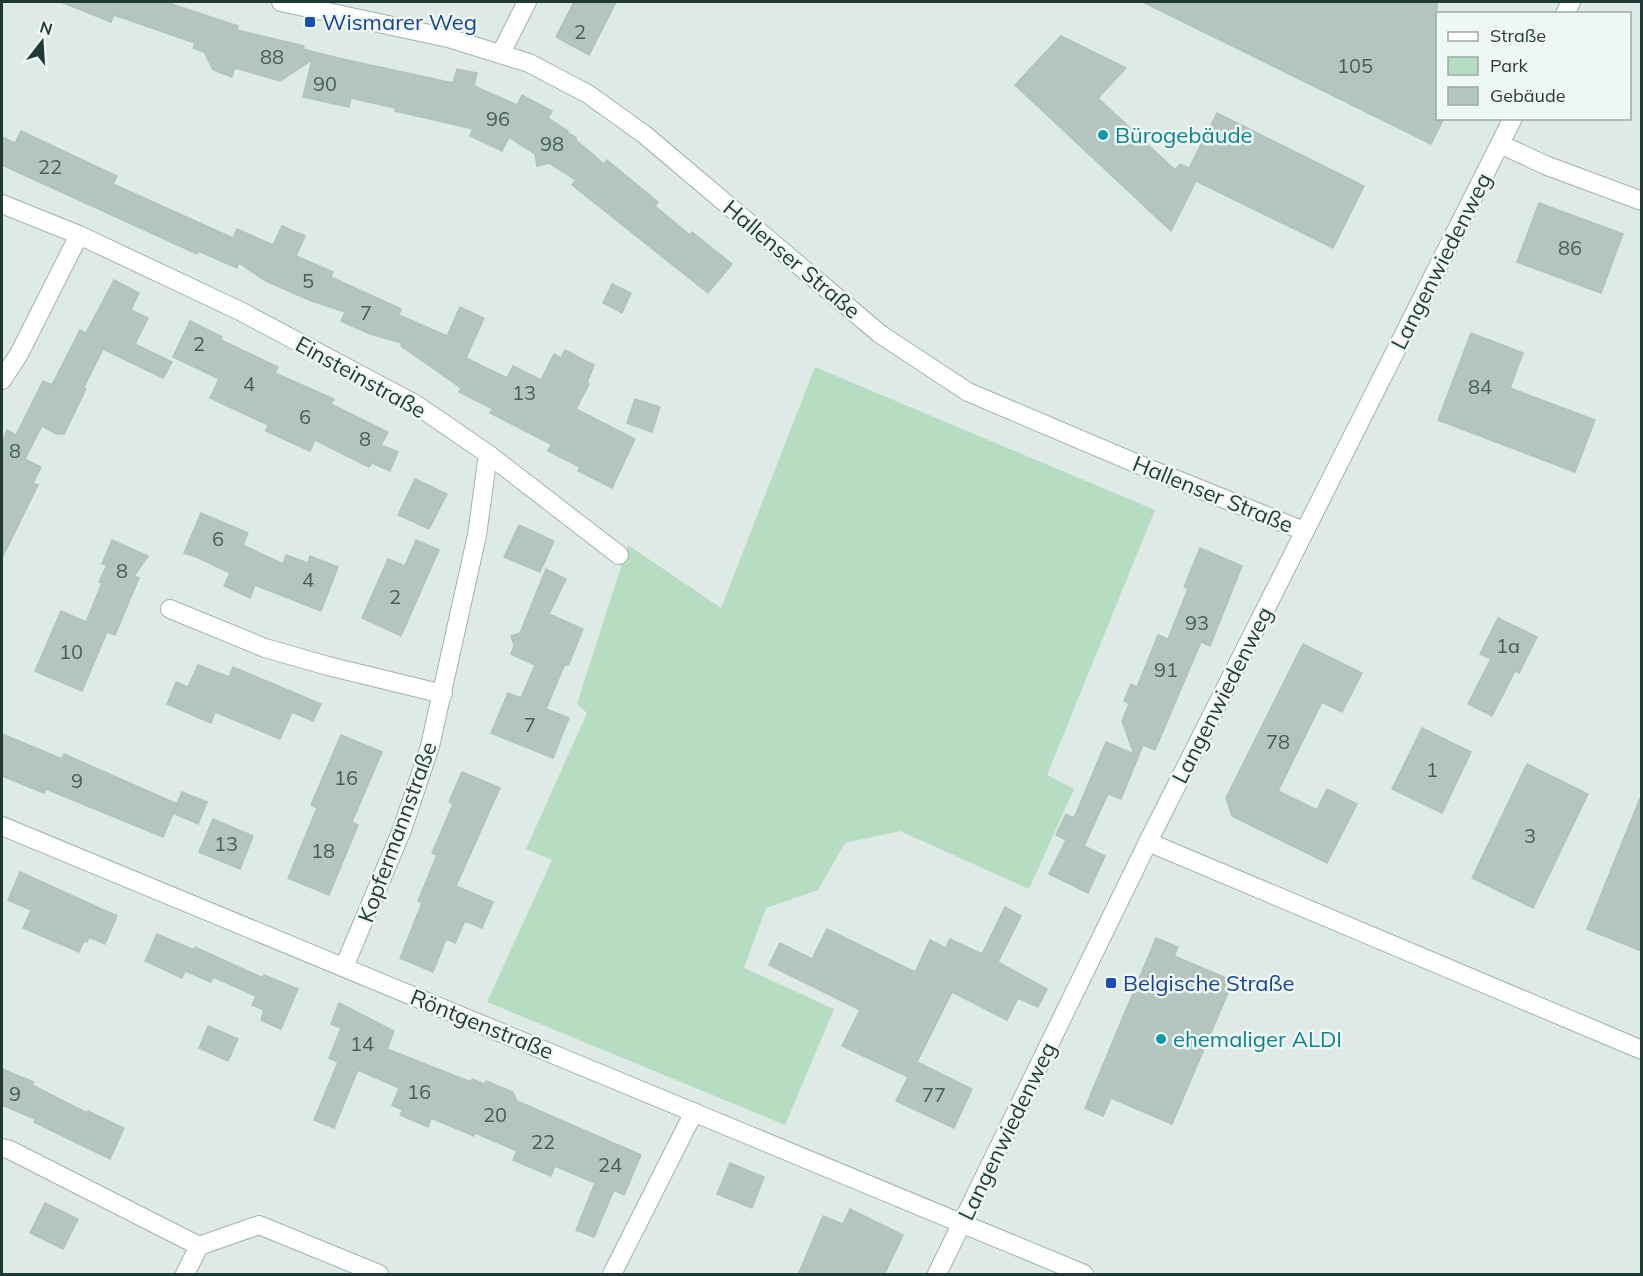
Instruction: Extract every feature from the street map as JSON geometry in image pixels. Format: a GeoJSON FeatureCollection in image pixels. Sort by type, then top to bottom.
{"type":"FeatureCollection","features":[{"type":"Feature","properties":{"kind":"street","name":"Hallenser Straße"},"geometry":{"type":"LineString","coordinates":[[281,2],[448,38],[529,63],[588,94],[645,135],[880,334],[968,392],[1304,531]]}},
{"type":"Feature","properties":{"kind":"street"},"geometry":{"type":"LineString","coordinates":[[501,53],[527,2]]}},
{"type":"Feature","properties":{"kind":"street","name":"Langenwiedenweg"},"geometry":{"type":"LineString","coordinates":[[937,1275],[1148,842],[1512,120]]}},
{"type":"Feature","properties":{"kind":"street"},"geometry":{"type":"LineString","coordinates":[[1500,144],[1545,165],[1641,201]]}},
{"type":"Feature","properties":{"kind":"street","name":"Einsteinstraße"},"geometry":{"type":"LineString","coordinates":[[2,204],[80,235],[240,311],[415,404],[488,454],[619,555]]}},
{"type":"Feature","properties":{"kind":"street"},"geometry":{"type":"LineString","coordinates":[[2,380],[19,354],[80,235]]}},
{"type":"Feature","properties":{"kind":"street","name":"Kopfermannstraße"},"geometry":{"type":"LineString","coordinates":[[344,967],[402,830],[430,746],[477,535],[488,454]]}},
{"type":"Feature","properties":{"kind":"street"},"geometry":{"type":"LineString","coordinates":[[170,609],[265,648],[442,694]]}},
{"type":"Feature","properties":{"kind":"street","name":"Röntgenstraße"},"geometry":{"type":"LineString","coordinates":[[2,826],[1084,1274]]}},
{"type":"Feature","properties":{"kind":"street"},"geometry":{"type":"LineString","coordinates":[[1148,842],[1641,1050]]}},
{"type":"Feature","properties":{"kind":"street"},"geometry":{"type":"LineString","coordinates":[[612,1275],[694,1112]]}},
{"type":"Feature","properties":{"kind":"street"},"geometry":{"type":"LineString","coordinates":[[6,1149],[199,1246]]}},
{"type":"Feature","properties":{"kind":"street"},"geometry":{"type":"LineString","coordinates":[[185,1275],[199,1246],[259,1224],[379,1275]]}},
{"type":"Feature","properties":{"kind":"green space"},"geometry":{"type":"Polygon","coordinates":[[[815,367],[1155,510],[1047,775],[1074,789],[1029,889],[900,831],[845,843],[818,890],[766,908],[744,968],[834,1009],[785,1125],[487,1002],[552,860],[526,849],[587,713],[577,704],[628,545],[721,608],[815,367]]]}},
{"type":"Feature","properties":{"kind":"building"},"geometry":{"type":"Polygon","coordinates":[[[61,2],[166,2],[238,26],[237,30],[304,46],[303,49],[338,58],[453,83],[457,69],[477,73],[474,86],[517,105],[522,95],[552,111],[548,118],[568,131],[604,164],[607,160],[658,202],[655,206],[690,235],[692,232],[732,264],[708,293],[572,185],[576,180],[549,163],[537,166],[535,154],[509,137],[502,151],[470,136],[473,129],[351,98],[349,107],[303,97],[312,60],[280,81],[235,68],[232,77],[213,70],[204,52],[193,48],[195,43],[114,15],[111,22],[61,2]]]}},
{"type":"Feature","properties":{"kind":"building"},"geometry":{"type":"Polygon","coordinates":[[[574,2],[616,2],[589,55],[556,37],[574,2]]]}},
{"type":"Feature","properties":{"kind":"building"},"geometry":{"type":"Polygon","coordinates":[[[1143,2],[1437,2],[1436,120],[1443,120],[1431,144],[1143,2]]]}},
{"type":"Feature","properties":{"kind":"building"},"geometry":{"type":"Polygon","coordinates":[[[1061,36],[1126,68],[1098,98],[1175,170],[1180,164],[1189,168],[1217,113],[1364,186],[1333,248],[1196,181],[1171,231],[1015,85],[1061,36]]]}},
{"type":"Feature","properties":{"kind":"building"},"geometry":{"type":"Polygon","coordinates":[[[21,131],[117,176],[113,184],[233,238],[237,229],[273,245],[282,226],[305,236],[296,256],[333,272],[331,277],[401,309],[399,315],[447,336],[460,307],[484,318],[466,358],[507,378],[513,366],[541,380],[554,354],[561,358],[565,350],[594,365],[587,383],[589,384],[576,409],[635,439],[612,488],[578,471],[580,467],[548,451],[551,444],[490,413],[493,409],[459,392],[461,388],[401,346],[402,343],[370,334],[341,321],[345,312],[309,300],[264,280],[239,263],[237,268],[198,251],[197,254],[2,165],[2,137],[15,143],[21,131]]]}},
{"type":"Feature","properties":{"kind":"building"},"geometry":{"type":"Polygon","coordinates":[[[1539,203],[1623,234],[1601,293],[1517,262],[1539,203]]]}},
{"type":"Feature","properties":{"kind":"building"},"geometry":{"type":"Polygon","coordinates":[[[114,280],[139,293],[131,310],[148,318],[135,344],[172,362],[163,378],[103,349],[64,434],[56,434],[42,426],[25,459],[41,467],[33,483],[38,485],[2,558],[2,442],[7,430],[16,435],[43,381],[52,385],[80,330],[86,333],[114,280]]]}},
{"type":"Feature","properties":{"kind":"building"},"geometry":{"type":"Polygon","coordinates":[[[612,284],[631,293],[622,313],[603,303],[612,284]]]}},
{"type":"Feature","properties":{"kind":"building"},"geometry":{"type":"Polygon","coordinates":[[[190,321],[222,337],[221,340],[278,367],[275,373],[334,399],[331,404],[388,432],[381,445],[398,452],[390,471],[372,463],[369,467],[315,440],[310,451],[266,431],[268,425],[210,398],[219,379],[173,357],[190,321]]]}},
{"type":"Feature","properties":{"kind":"building"},"geometry":{"type":"Polygon","coordinates":[[[1471,333],[1523,353],[1510,388],[1595,420],[1575,472],[1438,420],[1471,333]]]}},
{"type":"Feature","properties":{"kind":"building"},"geometry":{"type":"Polygon","coordinates":[[[635,399],[660,407],[652,432],[627,423],[635,399]]]}},
{"type":"Feature","properties":{"kind":"building"},"geometry":{"type":"Polygon","coordinates":[[[415,479],[447,494],[429,529],[398,515],[415,479]]]}},
{"type":"Feature","properties":{"kind":"building"},"geometry":{"type":"Polygon","coordinates":[[[201,513],[248,533],[243,545],[283,564],[286,555],[308,563],[310,556],[338,567],[321,611],[255,585],[250,598],[224,586],[230,573],[184,553],[201,513]]]}},
{"type":"Feature","properties":{"kind":"building"},"geometry":{"type":"Polygon","coordinates":[[[519,525],[554,541],[540,572],[504,557],[519,525]]]}},
{"type":"Feature","properties":{"kind":"building"},"geometry":{"type":"Polygon","coordinates":[[[112,540],[148,556],[134,576],[139,578],[115,635],[107,632],[82,691],[35,671],[61,611],[86,622],[102,583],[99,582],[107,565],[102,564],[112,540]]]}},
{"type":"Feature","properties":{"kind":"building"},"geometry":{"type":"Polygon","coordinates":[[[416,540],[439,550],[401,636],[362,618],[388,559],[405,566],[416,540]]]}},
{"type":"Feature","properties":{"kind":"building"},"geometry":{"type":"Polygon","coordinates":[[[1200,548],[1242,566],[1210,646],[1201,642],[1155,750],[1143,745],[1121,799],[1108,794],[1084,846],[1105,856],[1088,893],[1049,874],[1066,840],[1056,835],[1066,814],[1074,818],[1106,742],[1134,754],[1122,721],[1129,704],[1124,701],[1131,684],[1137,687],[1158,635],[1168,639],[1188,589],[1184,587],[1200,548]]]}},
{"type":"Feature","properties":{"kind":"building"},"geometry":{"type":"Polygon","coordinates":[[[546,569],[566,579],[549,614],[583,629],[569,664],[564,666],[546,709],[569,718],[553,758],[491,733],[508,693],[521,698],[535,665],[511,654],[514,645],[511,636],[520,633],[546,569]]]}},
{"type":"Feature","properties":{"kind":"building"},"geometry":{"type":"Polygon","coordinates":[[[1498,618],[1537,637],[1519,673],[1515,671],[1492,716],[1468,704],[1491,659],[1480,654],[1498,618]]]}},
{"type":"Feature","properties":{"kind":"building"},"geometry":{"type":"Polygon","coordinates":[[[1303,644],[1362,673],[1342,712],[1322,702],[1278,791],[1317,810],[1327,789],[1357,804],[1327,863],[1232,816],[1226,798],[1303,644]]]}},
{"type":"Feature","properties":{"kind":"building"},"geometry":{"type":"Polygon","coordinates":[[[198,665],[229,677],[233,667],[321,704],[313,721],[292,712],[280,739],[215,712],[211,723],[167,704],[176,682],[188,687],[198,665]]]}},
{"type":"Feature","properties":{"kind":"building"},"geometry":{"type":"Polygon","coordinates":[[[1422,728],[1471,752],[1442,813],[1392,789],[1422,728]]]}},
{"type":"Feature","properties":{"kind":"building"},"geometry":{"type":"Polygon","coordinates":[[[2,734],[62,759],[64,754],[177,804],[163,837],[46,789],[44,793],[2,776],[2,734]]]}},
{"type":"Feature","properties":{"kind":"building"},"geometry":{"type":"Polygon","coordinates":[[[341,735],[382,752],[352,822],[358,825],[329,895],[288,878],[317,808],[311,805],[341,735]]]}},
{"type":"Feature","properties":{"kind":"building"},"geometry":{"type":"Polygon","coordinates":[[[1527,764],[1588,794],[1533,908],[1472,878],[1527,764]]]}},
{"type":"Feature","properties":{"kind":"building"},"geometry":{"type":"Polygon","coordinates":[[[462,772],[500,788],[456,886],[493,902],[482,928],[465,921],[455,943],[446,939],[433,972],[400,958],[422,903],[418,901],[437,855],[432,853],[453,804],[449,802],[462,772]]]}},
{"type":"Feature","properties":{"kind":"building"},"geometry":{"type":"Polygon","coordinates":[[[182,792],[207,802],[198,824],[173,813],[182,792]]]}},
{"type":"Feature","properties":{"kind":"building"},"geometry":{"type":"Polygon","coordinates":[[[1641,796],[1641,951],[1587,929],[1641,796]]]}},
{"type":"Feature","properties":{"kind":"building"},"geometry":{"type":"Polygon","coordinates":[[[213,819],[253,836],[240,869],[199,852],[213,819]]]}},
{"type":"Feature","properties":{"kind":"building"},"geometry":{"type":"Polygon","coordinates":[[[20,872],[117,916],[105,944],[89,937],[87,942],[84,941],[79,952],[23,928],[31,910],[8,900],[20,872]]]}},
{"type":"Feature","properties":{"kind":"building"},"geometry":{"type":"Polygon","coordinates":[[[1005,907],[1021,916],[998,962],[1047,989],[1038,1007],[1018,998],[1007,1020],[952,992],[917,1062],[972,1089],[954,1128],[896,1101],[908,1077],[842,1046],[860,1010],[769,965],[780,943],[812,959],[827,929],[915,972],[930,940],[946,948],[950,939],[982,954],[1005,907]]]}},
{"type":"Feature","properties":{"kind":"building"},"geometry":{"type":"Polygon","coordinates":[[[157,934],[194,950],[195,947],[263,978],[264,975],[298,989],[281,1029],[261,1020],[264,1010],[252,1005],[256,996],[213,977],[211,982],[185,971],[182,978],[145,961],[157,934]]]}},
{"type":"Feature","properties":{"kind":"building","name":"ehemaliger ALDI"},"geometry":{"type":"Polygon","coordinates":[[[1156,938],[1178,947],[1174,956],[1233,981],[1172,1124],[1111,1098],[1103,1116],[1085,1108],[1156,938]]]}},
{"type":"Feature","properties":{"kind":"building"},"geometry":{"type":"Polygon","coordinates":[[[339,1003],[394,1031],[387,1049],[471,1082],[472,1079],[485,1084],[486,1081],[513,1092],[517,1101],[641,1155],[624,1195],[614,1190],[594,1237],[576,1230],[595,1183],[555,1166],[551,1176],[513,1160],[517,1151],[475,1133],[474,1136],[431,1118],[428,1127],[400,1115],[403,1110],[392,1105],[399,1088],[358,1070],[334,1128],[314,1120],[338,1062],[329,1058],[341,1028],[331,1024],[339,1003]]]}},
{"type":"Feature","properties":{"kind":"building"},"geometry":{"type":"Polygon","coordinates":[[[208,1026],[238,1039],[228,1061],[199,1048],[208,1026]]]}},
{"type":"Feature","properties":{"kind":"building"},"geometry":{"type":"Polygon","coordinates":[[[2,1069],[34,1082],[32,1085],[87,1113],[88,1111],[124,1128],[110,1159],[34,1122],[35,1119],[2,1105],[2,1069]]]}},
{"type":"Feature","properties":{"kind":"building"},"geometry":{"type":"Polygon","coordinates":[[[730,1163],[764,1177],[752,1208],[717,1194],[730,1163]]]}},
{"type":"Feature","properties":{"kind":"building"},"geometry":{"type":"Polygon","coordinates":[[[45,1203],[78,1219],[63,1249],[30,1233],[45,1203]]]}},
{"type":"Feature","properties":{"kind":"building"},"geometry":{"type":"Polygon","coordinates":[[[850,1209],[903,1235],[884,1275],[798,1275],[823,1216],[843,1224],[850,1209]]]}},
{"type":"Feature","properties":{"kind":"place","name":"Wismarer Weg"},"geometry":{"type":"Point","coordinates":[310,22]}},
{"type":"Feature","properties":{"kind":"place","name":"Bürogebäude"},"geometry":{"type":"Point","coordinates":[1103,135]}},
{"type":"Feature","properties":{"kind":"place","name":"Belgische Straße"},"geometry":{"type":"Point","coordinates":[1111,983]}},
{"type":"Feature","properties":{"kind":"place","name":"ehemaliger ALDI"},"geometry":{"type":"Point","coordinates":[1161,1039]}}]}
